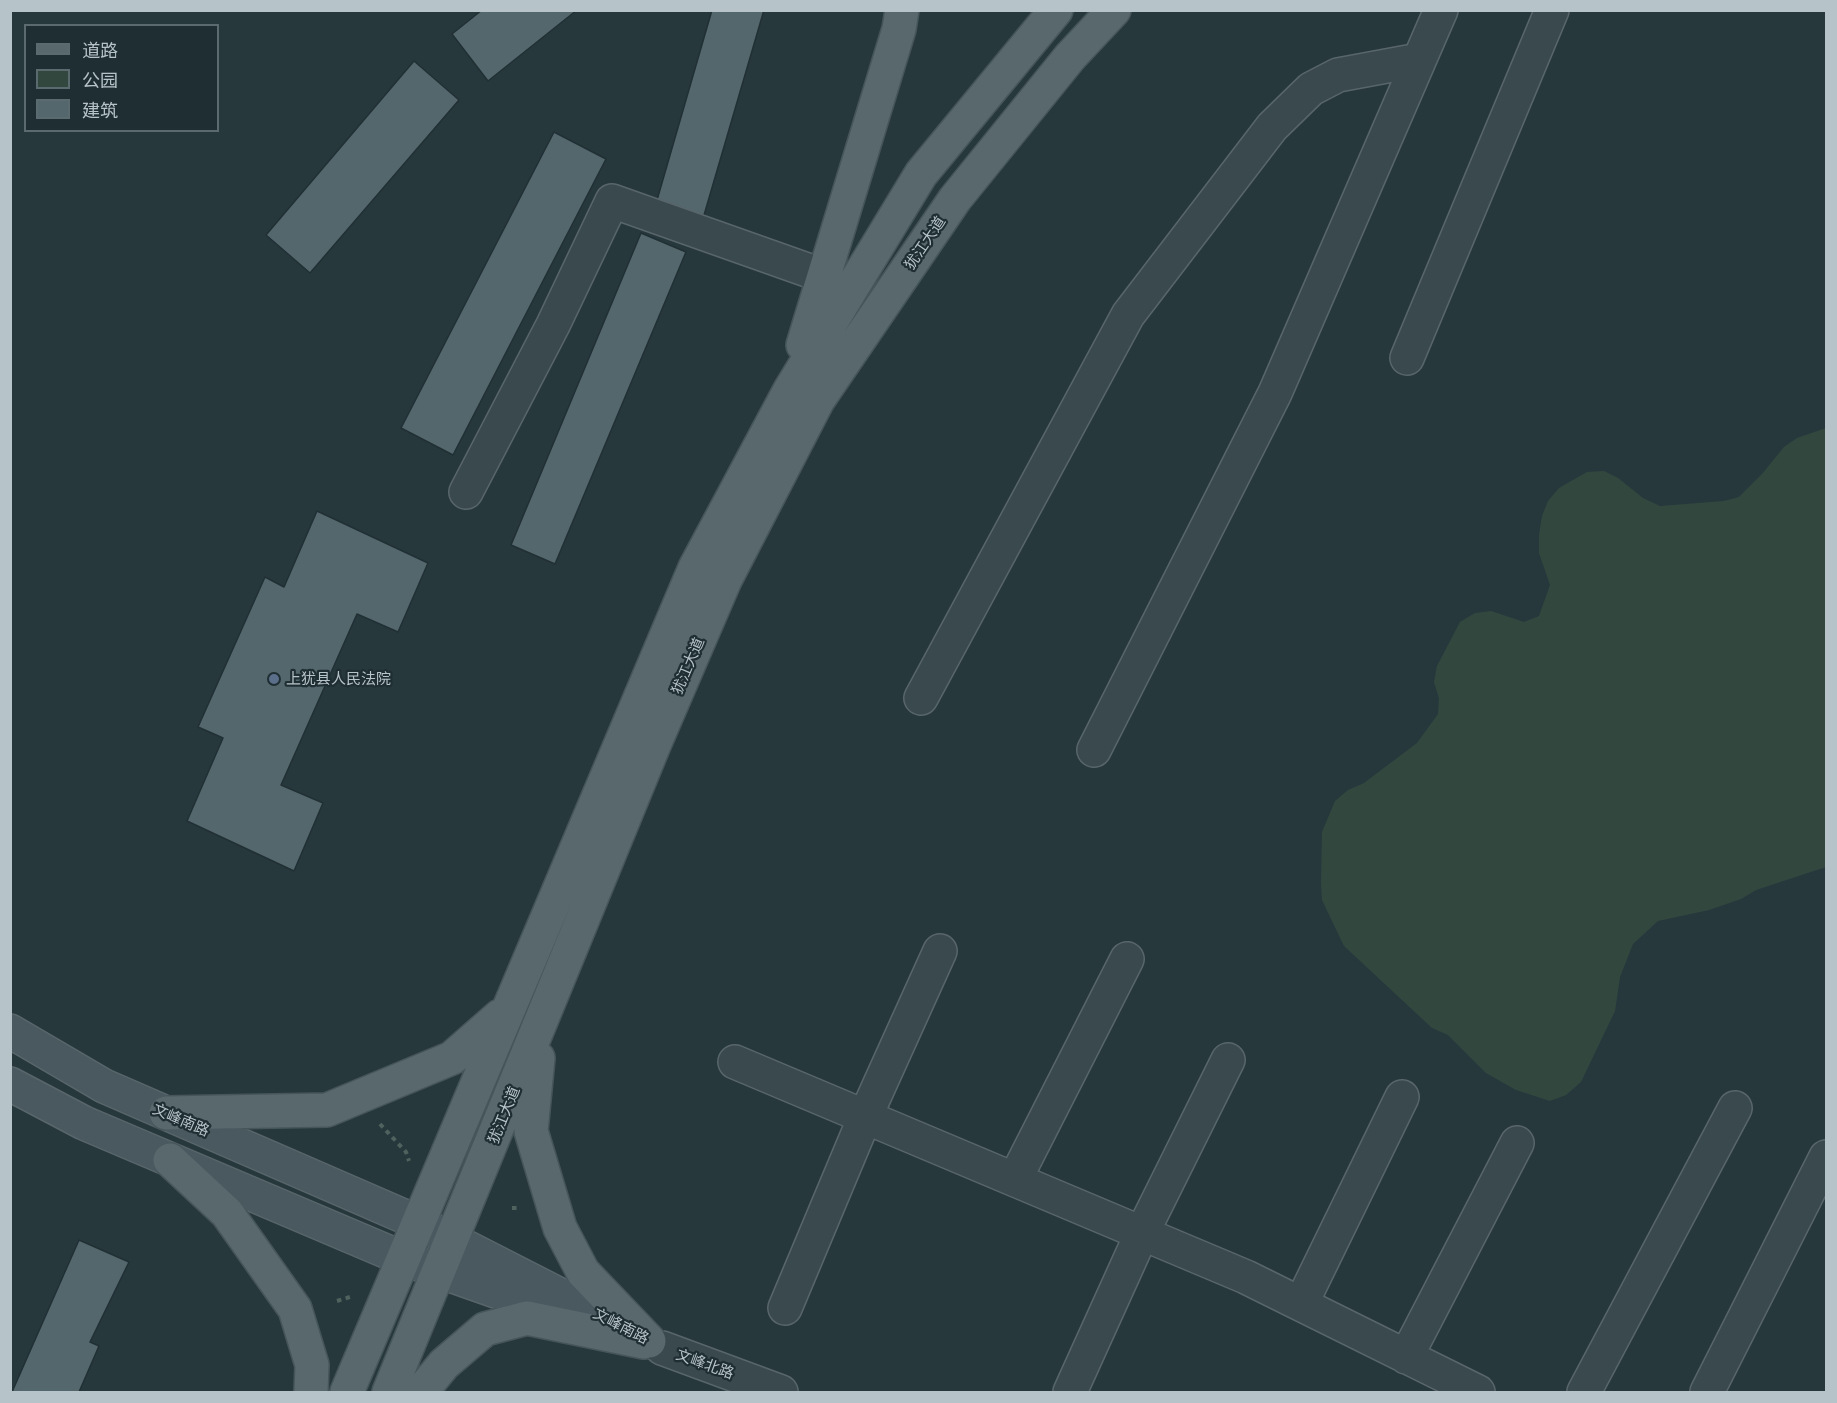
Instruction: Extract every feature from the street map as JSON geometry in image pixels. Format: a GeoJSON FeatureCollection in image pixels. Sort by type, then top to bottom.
{"type":"FeatureCollection","features":[{"type":"Feature","properties":{"kind":"main road"},"geometry":{"type":"LineString","coordinates":[[790,390],[899,29],[902,10]]}},
{"type":"Feature","properties":{"kind":"main road"},"geometry":{"type":"LineString","coordinates":[[347,1392],[695,568],[790,390],[921,174],[1056,10]]}},
{"type":"Feature","properties":{"kind":"main road","name":"犹江大道"},"geometry":{"type":"LineString","coordinates":[[389,1392],[541,1026],[650,755],[725,580],[818,400],[954,199],[1070,57],[1114,10]]}},
{"type":"Feature","properties":{"kind":"main road"},"geometry":{"type":"LineString","coordinates":[[166,1113],[327,1110],[452,1058],[508,1009]]}},
{"type":"Feature","properties":{"kind":"main road"},"geometry":{"type":"LineString","coordinates":[[541,1026],[531,1131],[560,1228],[583,1272],[652,1344]]}},
{"type":"Feature","properties":{"kind":"main road","name":"文峰南路"},"geometry":{"type":"LineString","coordinates":[[10,1031],[104,1086],[417,1222],[652,1344]]}},
{"type":"Feature","properties":{"kind":"main road","name":"文峰南路"},"geometry":{"type":"LineString","coordinates":[[10,1084],[84,1123],[402,1258],[652,1344]]}},
{"type":"Feature","properties":{"kind":"main road"},"geometry":{"type":"LineString","coordinates":[[170,1160],[227,1213],[296,1309],[312,1365],[311,1392]]}},
{"type":"Feature","properties":{"kind":"main road"},"geometry":{"type":"LineString","coordinates":[[421,1392],[444,1364],[485,1329],[526,1318],[652,1344]]}},
{"type":"Feature","properties":{"kind":"street"},"geometry":{"type":"LineString","coordinates":[[1094,750],[1275,393],[1441,10]]}},
{"type":"Feature","properties":{"kind":"street"},"geometry":{"type":"LineString","coordinates":[[1407,358],[1552,10]]}},
{"type":"Feature","properties":{"kind":"street"},"geometry":{"type":"LineString","coordinates":[[921,698],[1128,315],[1272,126],[1311,89],[1338,75],[1419,60]]}},
{"type":"Feature","properties":{"kind":"street"},"geometry":{"type":"LineString","coordinates":[[466,492],[553,325],[612,201],[824,276]]}},
{"type":"Feature","properties":{"kind":"street"},"geometry":{"type":"LineString","coordinates":[[785,1308],[940,951]]}},
{"type":"Feature","properties":{"kind":"street"},"geometry":{"type":"LineString","coordinates":[[1015,1179],[1127,958]]}},
{"type":"Feature","properties":{"kind":"street"},"geometry":{"type":"LineString","coordinates":[[1070,1392],[1142,1233],[1228,1060]]}},
{"type":"Feature","properties":{"kind":"street"},"geometry":{"type":"LineString","coordinates":[[735,1062],[1246,1277],[1478,1392]]}},
{"type":"Feature","properties":{"kind":"street"},"geometry":{"type":"LineString","coordinates":[[1301,1304],[1402,1097]]}},
{"type":"Feature","properties":{"kind":"street"},"geometry":{"type":"LineString","coordinates":[[1584,1392],[1735,1108]]}},
{"type":"Feature","properties":{"kind":"street"},"geometry":{"type":"LineString","coordinates":[[1406,1357],[1517,1143]]}},
{"type":"Feature","properties":{"kind":"street"},"geometry":{"type":"LineString","coordinates":[[1707,1392],[1827,1157]]}},
{"type":"Feature","properties":{"kind":"street","name":"文峰北路"},"geometry":{"type":"LineString","coordinates":[[652,1344],[781,1392]]}},
{"type":"Feature","properties":{"kind":"path"},"geometry":{"type":"LineString","coordinates":[[380,1124],[406,1152],[411,1167]]}},
{"type":"Feature","properties":{"kind":"green space"},"geometry":{"type":"Polygon","coordinates":[[[1826,428],[1826,867],[1756,890],[1741,899],[1709,910],[1658,921],[1633,944],[1620,977],[1615,1011],[1581,1082],[1566,1095],[1550,1101],[1516,1090],[1486,1073],[1448,1035],[1432,1028],[1344,946],[1322,900],[1322,832],[1335,801],[1348,790],[1364,783],[1417,743],[1438,714],[1439,698],[1434,682],[1437,666],[1460,622],[1475,613],[1491,611],[1524,622],[1539,616],[1550,585],[1539,553],[1539,535],[1542,516],[1548,501],[1559,488],[1587,472],[1604,471],[1618,478],[1643,498],[1660,506],[1724,501],[1739,497],[1784,447],[1797,438],[1826,428]]]}},
{"type":"Feature","properties":{"kind":"building"},"geometry":{"type":"Polygon","coordinates":[[[482,10],[577,10],[488,81],[452,34],[482,10]]]}},
{"type":"Feature","properties":{"kind":"building"},"geometry":{"type":"Polygon","coordinates":[[[712,10],[764,10],[702,222],[655,207],[712,10]]]}},
{"type":"Feature","properties":{"kind":"building"},"geometry":{"type":"Polygon","coordinates":[[[414,61],[459,100],[310,273],[266,235],[414,61]]]}},
{"type":"Feature","properties":{"kind":"building"},"geometry":{"type":"Polygon","coordinates":[[[554,132],[606,159],[453,455],[401,428],[554,132]]]}},
{"type":"Feature","properties":{"kind":"building"},"geometry":{"type":"Polygon","coordinates":[[[641,233],[686,252],[555,564],[511,545],[641,233]]]}},
{"type":"Feature","properties":{"kind":"building","name":"上犹县人民法院"},"geometry":{"type":"Polygon","coordinates":[[[317,511],[428,563],[398,632],[357,614],[281,785],[323,803],[294,871],[187,821],[223,738],[198,727],[265,577],[284,587],[317,511]]]}},
{"type":"Feature","properties":{"kind":"building"},"geometry":{"type":"Polygon","coordinates":[[[79,1240],[129,1262],[90,1342],[99,1346],[79,1392],[12,1392],[79,1240]]]}},
{"type":"Feature","properties":{"kind":"place","name":"上犹县人民法院"},"geometry":{"type":"Point","coordinates":[274,679]}}]}
